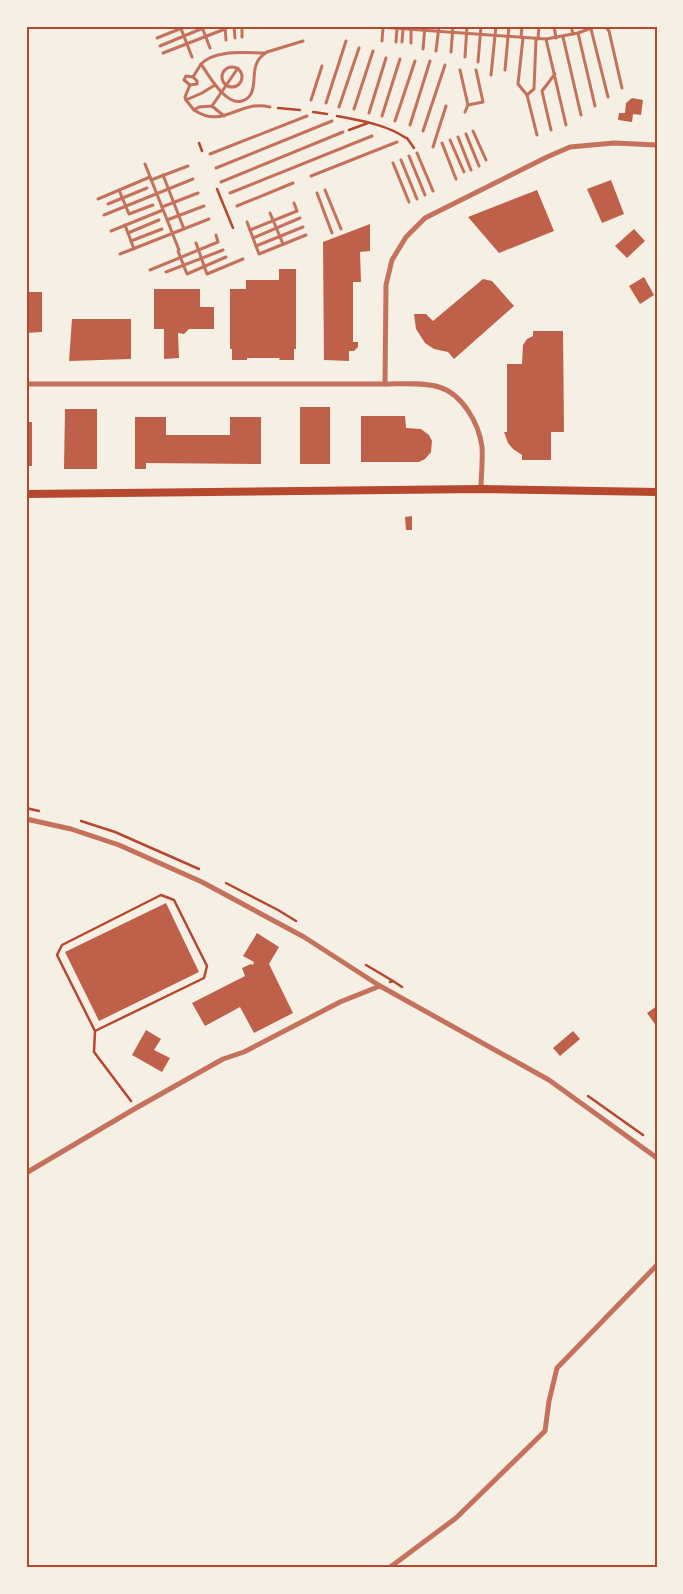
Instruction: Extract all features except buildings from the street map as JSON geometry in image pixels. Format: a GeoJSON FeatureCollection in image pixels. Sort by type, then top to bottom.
{"type":"FeatureCollection","features":[{"type":"Feature","properties":{"kind":"main road"},"geometry":{"type":"LineString","coordinates":[[26,494],[481,489],[657,492]]}},
{"type":"Feature","properties":{"kind":"street"},"geometry":{"type":"LineString","coordinates":[[385,384],[386,285],[392,260],[406,237],[424,218],[570,147],[614,143],[657,145]]}},
{"type":"Feature","properties":{"kind":"street"},"geometry":{"type":"LineString","coordinates":[[26,384],[419,384],[438,386],[451,392],[464,406],[475,423],[482,446],[481,489]]}},
{"type":"Feature","properties":{"kind":"street"},"geometry":{"type":"LineString","coordinates":[[26,819],[72,829],[120,845],[202,882],[304,937],[380,986],[549,1080],[657,1158]]}},
{"type":"Feature","properties":{"kind":"street"},"geometry":{"type":"LineString","coordinates":[[26,1174],[136,1108],[223,1060],[244,1052],[340,1002],[380,986]]}},
{"type":"Feature","properties":{"kind":"street"},"geometry":{"type":"LineString","coordinates":[[389,1568],[456,1518],[545,1431],[549,1401],[557,1368],[657,1265]]}},
{"type":"Feature","properties":{"kind":"lane"},"geometry":{"type":"LineString","coordinates":[[157,38],[180,27],[187,26]]}},
{"type":"Feature","properties":{"kind":"lane"},"geometry":{"type":"LineString","coordinates":[[160,46],[208,26]]}},
{"type":"Feature","properties":{"kind":"lane"},"geometry":{"type":"LineString","coordinates":[[234,26],[235,38]]}},
{"type":"Feature","properties":{"kind":"lane"},"geometry":{"type":"LineString","coordinates":[[242,26],[242,37]]}},
{"type":"Feature","properties":{"kind":"lane"},"geometry":{"type":"LineString","coordinates":[[366,26],[397,29],[424,28],[438,32],[537,39],[563,37],[592,29],[596,26]]}},
{"type":"Feature","properties":{"kind":"lane"},"geometry":{"type":"LineString","coordinates":[[436,51],[439,26]]}},
{"type":"Feature","properties":{"kind":"lane"},"geometry":{"type":"LineString","coordinates":[[451,52],[452,26]]}},
{"type":"Feature","properties":{"kind":"lane"},"geometry":{"type":"LineString","coordinates":[[464,57],[467,26]]}},
{"type":"Feature","properties":{"kind":"lane"},"geometry":{"type":"LineString","coordinates":[[478,62],[481,26]]}},
{"type":"Feature","properties":{"kind":"lane"},"geometry":{"type":"LineString","coordinates":[[491,75],[496,26]]}},
{"type":"Feature","properties":{"kind":"lane"},"geometry":{"type":"LineString","coordinates":[[505,70],[509,26]]}},
{"type":"Feature","properties":{"kind":"lane"},"geometry":{"type":"LineString","coordinates":[[522,26],[518,84],[527,95],[537,135]]}},
{"type":"Feature","properties":{"kind":"lane"},"geometry":{"type":"LineString","coordinates":[[527,95],[534,89],[539,26]]}},
{"type":"Feature","properties":{"kind":"lane"},"geometry":{"type":"LineString","coordinates":[[554,26],[556,38]]}},
{"type":"Feature","properties":{"kind":"lane"},"geometry":{"type":"LineString","coordinates":[[571,26],[573,34]]}},
{"type":"Feature","properties":{"kind":"lane"},"geometry":{"type":"LineString","coordinates":[[580,26],[595,106]]}},
{"type":"Feature","properties":{"kind":"lane"},"geometry":{"type":"LineString","coordinates":[[605,26],[609,31],[622,88]]}},
{"type":"Feature","properties":{"kind":"lane"},"geometry":{"type":"LineString","coordinates":[[180,27],[192,57]]}},
{"type":"Feature","properties":{"kind":"lane"},"geometry":{"type":"LineString","coordinates":[[202,27],[210,48]]}},
{"type":"Feature","properties":{"kind":"lane"},"geometry":{"type":"LineString","coordinates":[[163,53],[225,28],[226,40]]}},
{"type":"Feature","properties":{"kind":"lane"},"geometry":{"type":"LineString","coordinates":[[382,41],[383,28]]}},
{"type":"Feature","properties":{"kind":"lane"},"geometry":{"type":"LineString","coordinates":[[410,43],[411,28]]}},
{"type":"Feature","properties":{"kind":"lane"},"geometry":{"type":"LineString","coordinates":[[423,49],[424,28]]}},
{"type":"Feature","properties":{"kind":"lane"},"geometry":{"type":"LineString","coordinates":[[396,42],[397,29]]}},
{"type":"Feature","properties":{"kind":"lane"},"geometry":{"type":"LineString","coordinates":[[402,42],[404,29]]}},
{"type":"Feature","properties":{"kind":"lane"},"geometry":{"type":"LineString","coordinates":[[592,29],[608,97]]}},
{"type":"Feature","properties":{"kind":"lane"},"geometry":{"type":"LineString","coordinates":[[563,37],[581,115]]}},
{"type":"Feature","properties":{"kind":"lane"},"geometry":{"type":"LineString","coordinates":[[546,39],[566,124]]}},
{"type":"Feature","properties":{"kind":"lane"},"geometry":{"type":"LineString","coordinates":[[193,77],[202,64],[212,56],[265,53],[303,41]]}},
{"type":"Feature","properties":{"kind":"lane"},"geometry":{"type":"LineString","coordinates":[[326,104],[346,41]]}},
{"type":"Feature","properties":{"kind":"lane"},"geometry":{"type":"LineString","coordinates":[[339,107],[359,48]]}},
{"type":"Feature","properties":{"kind":"lane"},"geometry":{"type":"LineString","coordinates":[[354,109],[373,51]]}},
{"type":"Feature","properties":{"kind":"lane"},"geometry":{"type":"LineString","coordinates":[[202,64],[215,85],[223,93],[234,102],[241,102],[252,93],[255,68],[265,53]]}},
{"type":"Feature","properties":{"kind":"lane"},"geometry":{"type":"LineString","coordinates":[[369,113],[386,58]]}},
{"type":"Feature","properties":{"kind":"lane"},"geometry":{"type":"LineString","coordinates":[[382,116],[400,59]]}},
{"type":"Feature","properties":{"kind":"lane"},"geometry":{"type":"LineString","coordinates":[[395,121],[415,61]]}},
{"type":"Feature","properties":{"kind":"lane"},"geometry":{"type":"LineString","coordinates":[[410,125],[430,61]]}},
{"type":"Feature","properties":{"kind":"lane"},"geometry":{"type":"LineString","coordinates":[[423,131],[445,65]]}},
{"type":"Feature","properties":{"kind":"lane"},"geometry":{"type":"LineString","coordinates":[[311,100],[322,66]]}},
{"type":"Feature","properties":{"kind":"lane"},"geometry":{"type":"LineString","coordinates":[[230,67],[238,68],[242,75],[241,82],[234,87],[226,85],[222,79],[224,71],[230,67]]}},
{"type":"Feature","properties":{"kind":"lane"},"geometry":{"type":"LineString","coordinates":[[212,106],[223,93],[226,85],[238,68]]}},
{"type":"Feature","properties":{"kind":"lane"},"geometry":{"type":"LineString","coordinates":[[460,70],[468,105],[465,112]]}},
{"type":"Feature","properties":{"kind":"lane"},"geometry":{"type":"LineString","coordinates":[[468,105],[483,102],[476,70]]}},
{"type":"Feature","properties":{"kind":"lane"},"geometry":{"type":"LineString","coordinates":[[551,130],[542,91],[554,74]]}},
{"type":"Feature","properties":{"kind":"lane"},"geometry":{"type":"LineString","coordinates":[[188,76],[193,77],[198,81],[197,84],[190,85],[185,82],[184,78],[188,76]]}},
{"type":"Feature","properties":{"kind":"lane"},"geometry":{"type":"LineString","coordinates":[[190,85],[186,100],[194,110],[211,118],[224,116],[253,105],[270,107]]}},
{"type":"Feature","properties":{"kind":"lane"},"geometry":{"type":"LineString","coordinates":[[186,100],[202,94],[215,85]]}},
{"type":"Feature","properties":{"kind":"lane"},"geometry":{"type":"LineString","coordinates":[[194,110],[199,107],[212,106],[224,116]]}},
{"type":"Feature","properties":{"kind":"lane"},"geometry":{"type":"LineString","coordinates":[[433,147],[446,106]]}},
{"type":"Feature","properties":{"kind":"lane"},"geometry":{"type":"LineString","coordinates":[[210,154],[307,116]]}},
{"type":"Feature","properties":{"kind":"lane"},"geometry":{"type":"LineString","coordinates":[[216,168],[332,121]]}},
{"type":"Feature","properties":{"kind":"lane"},"geometry":{"type":"LineString","coordinates":[[473,131],[486,160]]}},
{"type":"Feature","properties":{"kind":"lane"},"geometry":{"type":"LineString","coordinates":[[221,182],[343,132]]}},
{"type":"Feature","properties":{"kind":"lane"},"geometry":{"type":"LineString","coordinates":[[466,134],[479,166]]}},
{"type":"Feature","properties":{"kind":"lane"},"geometry":{"type":"LineString","coordinates":[[230,193],[372,136]]}},
{"type":"Feature","properties":{"kind":"lane"},"geometry":{"type":"LineString","coordinates":[[458,137],[471,170]]}},
{"type":"Feature","properties":{"kind":"lane"},"geometry":{"type":"LineString","coordinates":[[450,140],[464,172]]}},
{"type":"Feature","properties":{"kind":"lane"},"geometry":{"type":"LineString","coordinates":[[311,176],[397,142]]}},
{"type":"Feature","properties":{"kind":"lane"},"geometry":{"type":"LineString","coordinates":[[442,143],[456,179]]}},
{"type":"Feature","properties":{"kind":"lane"},"geometry":{"type":"LineString","coordinates":[[417,153],[433,191]]}},
{"type":"Feature","properties":{"kind":"lane"},"geometry":{"type":"LineString","coordinates":[[409,156],[425,195]]}},
{"type":"Feature","properties":{"kind":"lane"},"geometry":{"type":"LineString","coordinates":[[401,160],[417,199]]}},
{"type":"Feature","properties":{"kind":"lane"},"geometry":{"type":"LineString","coordinates":[[393,163],[409,202]]}},
{"type":"Feature","properties":{"kind":"lane"},"geometry":{"type":"LineString","coordinates":[[145,164],[187,274],[226,257]]}},
{"type":"Feature","properties":{"kind":"lane"},"geometry":{"type":"LineString","coordinates":[[98,198],[188,166]]}},
{"type":"Feature","properties":{"kind":"lane"},"geometry":{"type":"LineString","coordinates":[[163,176],[184,229]]}},
{"type":"Feature","properties":{"kind":"lane"},"geometry":{"type":"LineString","coordinates":[[104,215],[193,179]]}},
{"type":"Feature","properties":{"kind":"lane"},"geometry":{"type":"LineString","coordinates":[[237,206],[293,183]]}},
{"type":"Feature","properties":{"kind":"lane"},"geometry":{"type":"LineString","coordinates":[[108,204],[147,188]]}},
{"type":"Feature","properties":{"kind":"lane"},"geometry":{"type":"LineString","coordinates":[[119,190],[129,214],[153,205]]}},
{"type":"Feature","properties":{"kind":"lane"},"geometry":{"type":"LineString","coordinates":[[326,190],[341,229]]}},
{"type":"Feature","properties":{"kind":"lane"},"geometry":{"type":"LineString","coordinates":[[111,231],[198,193]]}},
{"type":"Feature","properties":{"kind":"lane"},"geometry":{"type":"LineString","coordinates":[[317,193],[332,233]]}},
{"type":"Feature","properties":{"kind":"lane"},"geometry":{"type":"LineString","coordinates":[[250,230],[297,211],[294,203]]}},
{"type":"Feature","properties":{"kind":"lane"},"geometry":{"type":"LineString","coordinates":[[167,220],[204,206]]}},
{"type":"Feature","properties":{"kind":"lane"},"geometry":{"type":"LineString","coordinates":[[270,212],[282,244]]}},
{"type":"Feature","properties":{"kind":"lane"},"geometry":{"type":"LineString","coordinates":[[252,238],[300,218]]}},
{"type":"Feature","properties":{"kind":"lane"},"geometry":{"type":"LineString","coordinates":[[120,254],[209,219]]}},
{"type":"Feature","properties":{"kind":"lane"},"geometry":{"type":"LineString","coordinates":[[128,233],[159,220]]}},
{"type":"Feature","properties":{"kind":"lane"},"geometry":{"type":"LineString","coordinates":[[246,222],[259,254],[306,235]]}},
{"type":"Feature","properties":{"kind":"lane"},"geometry":{"type":"LineString","coordinates":[[125,225],[134,249]]}},
{"type":"Feature","properties":{"kind":"lane"},"geometry":{"type":"LineString","coordinates":[[256,246],[303,227]]}},
{"type":"Feature","properties":{"kind":"lane"},"geometry":{"type":"LineString","coordinates":[[131,241],[162,229]]}},
{"type":"Feature","properties":{"kind":"lane"},"geometry":{"type":"LineString","coordinates":[[150,270],[218,242],[216,235]]}},
{"type":"Feature","properties":{"kind":"lane"},"geometry":{"type":"LineString","coordinates":[[196,244],[207,274],[243,259]]}},
{"type":"Feature","properties":{"kind":"lane"},"geometry":{"type":"LineString","coordinates":[[166,272],[223,250]]}},
{"type":"Feature","properties":{"kind":"path"},"geometry":{"type":"LineString","coordinates":[[343,132],[370,122]]}},
{"type":"Feature","properties":{"kind":"path"},"geometry":{"type":"LineString","coordinates":[[397,142],[406,138],[417,153]]}},
{"type":"Feature","properties":{"kind":"path"},"geometry":{"type":"LineString","coordinates":[[95,1031],[204,978],[207,966],[174,900],[161,895],[62,945],[57,955],[95,1031],[94,1052],[136,1108]]}}]}
